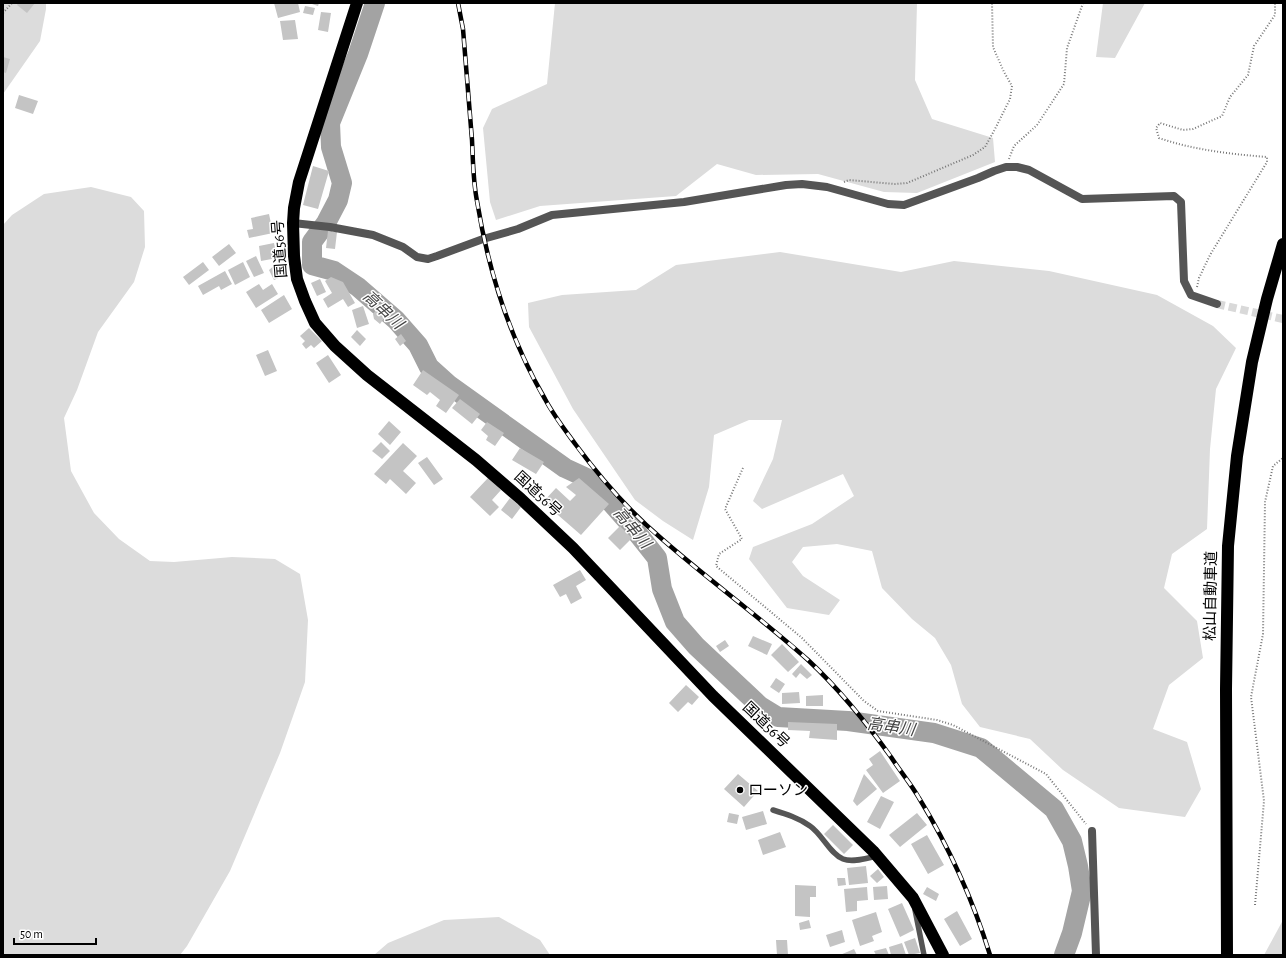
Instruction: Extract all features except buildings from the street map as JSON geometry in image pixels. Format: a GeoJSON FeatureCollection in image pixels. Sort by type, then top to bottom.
{"type":"FeatureCollection","features":[{"type":"Feature","properties":{"kind":"highway","name":"国道56号"},"geometry":{"type":"LineString","coordinates":[[357,3],[299,182],[294,208],[294,256],[297,279],[315,323],[334,346],[367,376],[476,460],[521,499],[573,548],[713,696],[846,823],[878,856],[913,898],[943,955]]}},
{"type":"Feature","properties":{"kind":"highway","name":"松山自動車道"},"geometry":{"type":"LineString","coordinates":[[1227,955],[1226,674],[1228,546],[1237,456],[1252,362],[1267,299],[1283,244]]}},
{"type":"Feature","properties":{"kind":"street"},"geometry":{"type":"LineString","coordinates":[[293,222],[373,235],[402,247],[417,257],[428,259],[457,250],[483,239],[552,215],[684,202],[786,185],[802,184],[827,187],[888,204],[904,205],[994,171],[1006,167],[1017,167],[1029,170],[1082,199],[1174,196],[1181,202],[1184,281],[1191,294],[1217,304]]}},
{"type":"Feature","properties":{"kind":"street"},"geometry":{"type":"LineString","coordinates":[[1092,831],[1096,955]]}},
{"type":"Feature","properties":{"kind":"lane"},"geometry":{"type":"LineString","coordinates":[[773,810],[793,816],[811,826],[835,853],[843,859],[852,860],[878,856]]}},
{"type":"Feature","properties":{"kind":"lane"},"geometry":{"type":"LineString","coordinates":[[913,898],[924,955]]}},
{"type":"Feature","properties":{"kind":"path"},"geometry":{"type":"LineString","coordinates":[[3,13],[12,3]]}},
{"type":"Feature","properties":{"kind":"path"},"geometry":{"type":"LineString","coordinates":[[827,187],[849,180],[895,184],[907,183],[973,155],[985,147],[1010,99],[1012,86],[993,47],[992,3]]}},
{"type":"Feature","properties":{"kind":"path"},"geometry":{"type":"LineString","coordinates":[[1006,167],[1014,146],[1037,125],[1064,84],[1067,48],[1083,3]]}},
{"type":"Feature","properties":{"kind":"path"},"geometry":{"type":"LineString","coordinates":[[1196,296],[1199,278],[1210,255],[1267,162],[1267,157],[1227,153],[1181,145],[1160,138],[1156,128],[1160,123],[1183,130],[1193,129],[1222,116],[1230,97],[1248,74],[1254,46],[1275,14],[1275,3]]}},
{"type":"Feature","properties":{"kind":"path"},"geometry":{"type":"LineString","coordinates":[[1255,905],[1264,801],[1251,697],[1263,634],[1264,502],[1273,466],[1283,458]]}},
{"type":"Feature","properties":{"kind":"path"},"geometry":{"type":"LineString","coordinates":[[743,468],[725,509],[742,539],[719,554],[716,566],[802,638],[864,701],[878,711],[937,720],[953,725],[1046,774],[1092,831]]}},
{"type":"Feature","properties":{"kind":"shaded area"},"geometry":{"type":"Polygon","coordinates":[[[3,3],[46,3],[46,9],[40,41],[3,94],[3,3]]]}},
{"type":"Feature","properties":{"kind":"shaded area"},"geometry":{"type":"Polygon","coordinates":[[[555,3],[917,3],[915,80],[932,119],[993,138],[995,162],[917,193],[884,192],[818,174],[756,175],[717,164],[676,196],[540,206],[496,220],[490,202],[483,128],[492,109],[547,84],[555,3]]]}},
{"type":"Feature","properties":{"kind":"shaded area"},"geometry":{"type":"Polygon","coordinates":[[[1103,3],[1145,3],[1115,58],[1096,57],[1103,3]]]}},
{"type":"Feature","properties":{"kind":"shaded area"},"geometry":{"type":"Polygon","coordinates":[[[91,187],[131,197],[144,211],[145,247],[134,282],[98,332],[77,390],[64,418],[71,471],[94,513],[119,539],[150,561],[174,562],[232,557],[275,559],[300,574],[308,620],[305,682],[280,753],[230,871],[187,946],[180,955],[3,955],[3,225],[12,215],[44,194],[91,187]]]}},
{"type":"Feature","properties":{"kind":"shaded area"},"geometry":{"type":"Polygon","coordinates":[[[780,252],[901,272],[954,261],[1049,271],[1157,295],[1213,326],[1236,348],[1216,389],[1210,449],[1207,529],[1172,554],[1164,588],[1197,621],[1203,658],[1169,685],[1153,729],[1187,742],[1201,789],[1185,817],[1119,808],[1063,770],[1030,739],[980,727],[962,704],[951,665],[935,638],[912,619],[882,588],[872,551],[837,544],[803,547],[792,562],[803,576],[840,600],[829,615],[787,608],[749,559],[753,547],[812,524],[854,496],[843,474],[762,509],[753,501],[773,459],[782,420],[749,420],[714,435],[709,487],[693,540],[663,521],[635,500],[573,409],[529,327],[528,303],[562,295],[636,290],[676,265],[780,252]]]}},
{"type":"Feature","properties":{"kind":"shaded area"},"geometry":{"type":"Polygon","coordinates":[[[499,917],[540,940],[550,955],[374,955],[388,943],[444,920],[499,917]]]}},
{"type":"Feature","properties":{"kind":"shaded area"},"geometry":{"type":"Polygon","coordinates":[[[1283,920],[1283,955],[1264,955],[1283,920]]]}},
{"type":"Feature","properties":{"kind":"waterway","name":"高串川"},"geometry":{"type":"LineString","coordinates":[[375,3],[358,54],[330,123],[331,147],[342,183],[338,200],[326,223],[312,242],[312,265],[334,271],[358,287],[396,320],[418,345],[429,367],[449,385],[565,468],[591,480],[630,524],[657,558],[662,589],[675,622],[696,646],[760,706],[778,717],[848,721],[934,733],[981,748],[1054,809],[1072,841],[1082,891],[1072,933],[1064,955]]}},
{"type":"Feature","properties":{"kind":"tunnel"},"geometry":{"type":"LineString","coordinates":[[1217,304],[1283,319]]}},
{"type":"Feature","properties":{"kind":"railway"},"geometry":{"type":"LineString","coordinates":[[458,3],[463,29],[473,170],[487,252],[511,328],[532,376],[548,405],[586,458],[616,495],[680,555],[808,660],[831,682],[862,719],[882,744],[913,788],[940,835],[968,894],[990,955]]}},
{"type":"Feature","properties":{"kind":"place","name":"ローソン"},"geometry":{"type":"Point","coordinates":[740,790]}}]}
